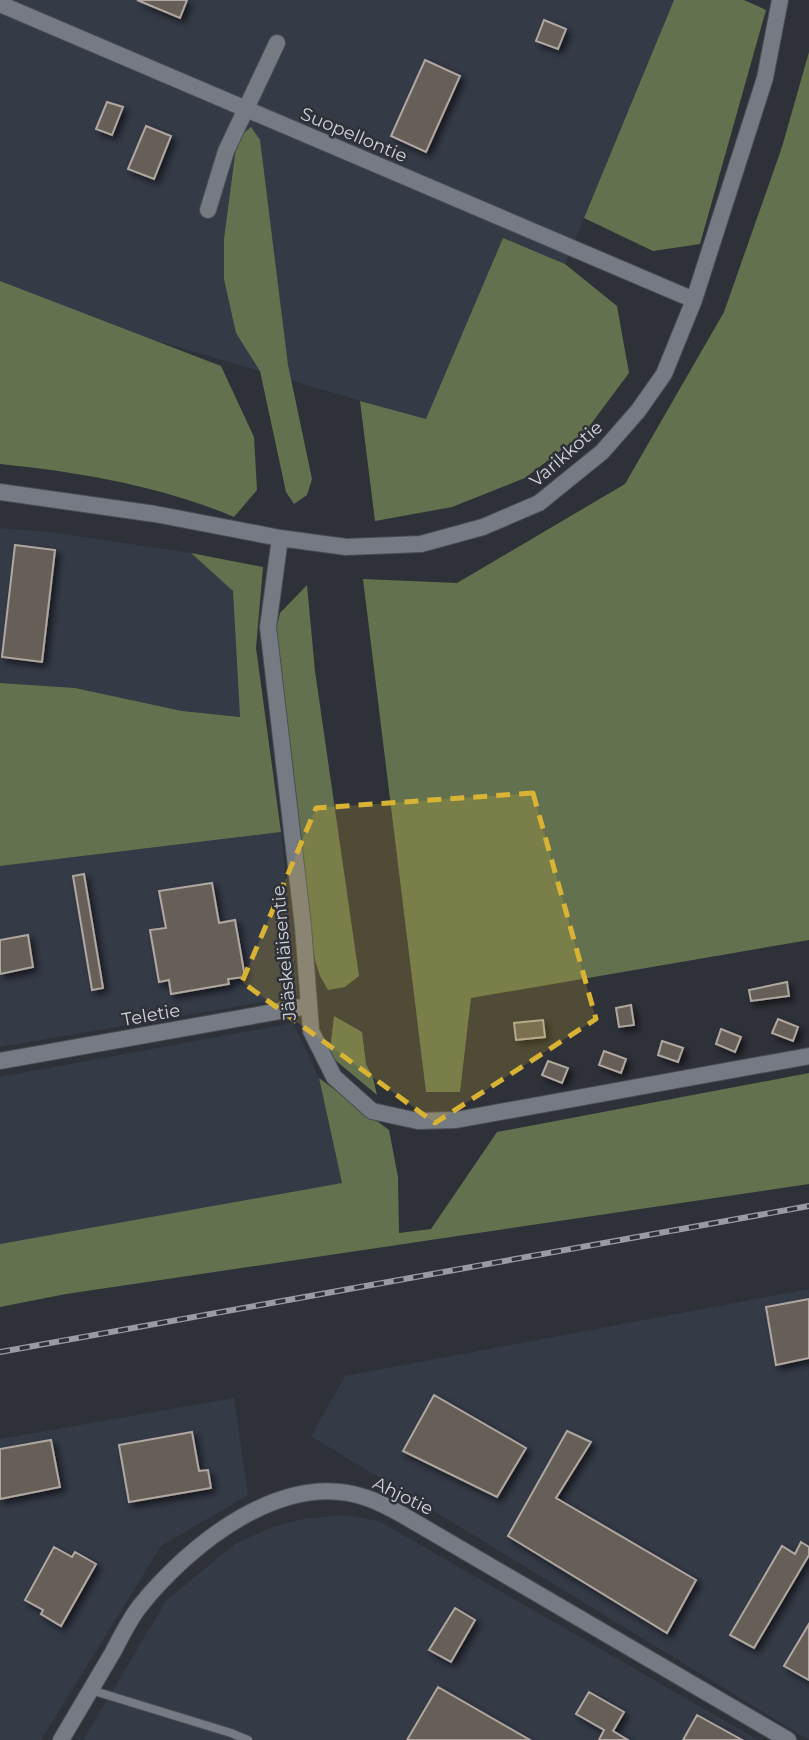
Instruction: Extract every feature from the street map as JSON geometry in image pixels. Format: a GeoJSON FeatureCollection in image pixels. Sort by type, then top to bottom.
{"type":"FeatureCollection","features":[{"type":"Feature","properties":{"kind":"street","name":"Varikkotie"},"geometry":{"type":"LineString","coordinates":[[0,492],[155,514],[280,538],[346,547],[422,544],[482,527],[539,503],[602,453],[638,411],[664,374],[694,300],[765,78],[780,0]]}},
{"type":"Feature","properties":{"kind":"street","name":"Suopellontie"},"geometry":{"type":"LineString","coordinates":[[0,4],[694,300]]}},
{"type":"Feature","properties":{"kind":"street"},"geometry":{"type":"LineString","coordinates":[[208,211],[226,151],[276,43]]}},
{"type":"Feature","properties":{"kind":"street","name":"Jääskeläisentie"},"geometry":{"type":"LineString","coordinates":[[280,538],[268,627],[303,926],[311,1031],[334,1077],[372,1111],[418,1121],[456,1120],[809,1056]]}},
{"type":"Feature","properties":{"kind":"street","name":"Teletie"},"geometry":{"type":"LineString","coordinates":[[0,1061],[308,1006]]}},
{"type":"Feature","properties":{"kind":"street","name":"Ahjotie"},"geometry":{"type":"LineString","coordinates":[[61,1740],[138,1608],[181,1560],[222,1528],[263,1506],[305,1494],[332,1492],[366,1497],[401,1514],[788,1740]]}},
{"type":"Feature","properties":{"kind":"lane"},"geometry":{"type":"LineString","coordinates":[[91,1690],[230,1732],[248,1740]]}},
{"type":"Feature","properties":{"kind":"highlighted area"},"geometry":{"type":"Polygon","coordinates":[[[533,793],[596,1019],[435,1123],[242,982],[316,808],[533,793]]]}},
{"type":"Feature","properties":{"kind":"shaded area"},"geometry":{"type":"Polygon","coordinates":[[[0,0],[674,0],[565,264],[503,238],[426,420],[0,295],[0,0]]]}},
{"type":"Feature","properties":{"kind":"shaded area"},"geometry":{"type":"Polygon","coordinates":[[[0,528],[50,532],[191,553],[233,591],[240,717],[182,711],[75,688],[0,683],[0,528]]]}},
{"type":"Feature","properties":{"kind":"shaded area"},"geometry":{"type":"Polygon","coordinates":[[[281,832],[298,996],[0,1047],[0,866],[281,832]]]}},
{"type":"Feature","properties":{"kind":"shaded area"},"geometry":{"type":"Polygon","coordinates":[[[293,1023],[319,1078],[342,1183],[0,1244],[0,1077],[293,1023]]]}},
{"type":"Feature","properties":{"kind":"shaded area"},"geometry":{"type":"Polygon","coordinates":[[[809,1289],[809,1740],[311,1436],[345,1376],[809,1289]]]}},
{"type":"Feature","properties":{"kind":"shaded area"},"geometry":{"type":"Polygon","coordinates":[[[234,1398],[248,1495],[161,1546],[41,1740],[0,1740],[0,1439],[234,1398]]]}},
{"type":"Feature","properties":{"kind":"shaded area"},"geometry":{"type":"Polygon","coordinates":[[[343,1515],[379,1521],[758,1740],[83,1740],[166,1601],[236,1543],[273,1527],[303,1519],[343,1515]]]}},
{"type":"Feature","properties":{"kind":"green space"},"geometry":{"type":"Polygon","coordinates":[[[674,0],[744,0],[766,10],[700,244],[653,251],[584,218],[674,0]]]}},
{"type":"Feature","properties":{"kind":"green space"},"geometry":{"type":"Polygon","coordinates":[[[809,52],[809,940],[471,998],[460,1092],[426,1092],[363,579],[457,583],[625,484],[724,312],[782,147],[809,52]]]}},
{"type":"Feature","properties":{"kind":"green space"},"geometry":{"type":"Polygon","coordinates":[[[251,127],[260,140],[288,365],[312,479],[307,495],[294,504],[286,492],[260,371],[236,333],[224,279],[224,239],[238,138],[251,127]]]}},
{"type":"Feature","properties":{"kind":"green space"},"geometry":{"type":"Polygon","coordinates":[[[503,238],[565,264],[617,306],[629,373],[585,432],[525,478],[452,507],[375,521],[360,401],[426,419],[503,238]]]}},
{"type":"Feature","properties":{"kind":"green space"},"geometry":{"type":"Polygon","coordinates":[[[0,281],[221,366],[254,437],[257,490],[234,517],[178,497],[119,482],[0,464],[0,281]]]}},
{"type":"Feature","properties":{"kind":"green space"},"geometry":{"type":"Polygon","coordinates":[[[191,553],[263,567],[256,648],[281,832],[0,866],[0,683],[75,688],[182,711],[240,717],[233,591],[191,553]]]}},
{"type":"Feature","properties":{"kind":"green space"},"geometry":{"type":"Polygon","coordinates":[[[307,585],[315,671],[359,976],[345,987],[328,990],[315,960],[272,644],[280,613],[307,585]]]}},
{"type":"Feature","properties":{"kind":"green space"},"geometry":{"type":"Polygon","coordinates":[[[334,1016],[362,1032],[366,1064],[377,1095],[335,1060],[330,1050],[334,1016]]]}},
{"type":"Feature","properties":{"kind":"green space"},"geometry":{"type":"Polygon","coordinates":[[[809,1073],[809,1184],[66,1294],[0,1307],[0,1244],[342,1183],[319,1078],[389,1130],[398,1177],[399,1233],[431,1229],[497,1132],[809,1073]]]}},
{"type":"Feature","properties":{"kind":"building"},"geometry":{"type":"Polygon","coordinates":[[[137,0],[187,0],[180,18],[137,0]]]}},
{"type":"Feature","properties":{"kind":"building"},"geometry":{"type":"Polygon","coordinates":[[[544,20],[566,29],[558,49],[536,41],[544,20]]]}},
{"type":"Feature","properties":{"kind":"building"},"geometry":{"type":"Polygon","coordinates":[[[425,60],[460,76],[426,152],[391,136],[425,60]]]}},
{"type":"Feature","properties":{"kind":"building"},"geometry":{"type":"Polygon","coordinates":[[[107,102],[123,107],[112,135],[96,129],[107,102]]]}},
{"type":"Feature","properties":{"kind":"building"},"geometry":{"type":"Polygon","coordinates":[[[146,126],[171,136],[154,179],[128,169],[146,126]]]}},
{"type":"Feature","properties":{"kind":"building"},"geometry":{"type":"Polygon","coordinates":[[[15,545],[55,550],[42,662],[2,657],[15,545]]]}},
{"type":"Feature","properties":{"kind":"building"},"geometry":{"type":"Polygon","coordinates":[[[84,874],[103,988],[92,990],[73,876],[84,874]]]}},
{"type":"Feature","properties":{"kind":"building"},"geometry":{"type":"Polygon","coordinates":[[[212,883],[219,923],[235,920],[245,977],[228,979],[229,984],[171,994],[169,980],[159,982],[150,930],[166,928],[159,891],[212,883]]]}},
{"type":"Feature","properties":{"kind":"building"},"geometry":{"type":"Polygon","coordinates":[[[28,935],[33,967],[0,974],[0,940],[28,935]]]}},
{"type":"Feature","properties":{"kind":"building"},"geometry":{"type":"Polygon","coordinates":[[[787,982],[789,996],[751,1001],[749,990],[787,982]]]}},
{"type":"Feature","properties":{"kind":"building"},"geometry":{"type":"Polygon","coordinates":[[[631,1005],[634,1025],[619,1027],[616,1008],[631,1005]]]}},
{"type":"Feature","properties":{"kind":"building"},"geometry":{"type":"Polygon","coordinates":[[[778,1019],[798,1027],[793,1041],[772,1033],[778,1019]]]}},
{"type":"Feature","properties":{"kind":"building"},"geometry":{"type":"Polygon","coordinates":[[[543,1020],[545,1037],[516,1040],[514,1023],[543,1020]]]}},
{"type":"Feature","properties":{"kind":"building"},"geometry":{"type":"Polygon","coordinates":[[[721,1029],[741,1037],[735,1052],[716,1044],[721,1029]]]}},
{"type":"Feature","properties":{"kind":"building"},"geometry":{"type":"Polygon","coordinates":[[[662,1041],[683,1048],[678,1062],[658,1055],[662,1041]]]}},
{"type":"Feature","properties":{"kind":"building"},"geometry":{"type":"Polygon","coordinates":[[[604,1051],[626,1059],[621,1073],[599,1065],[604,1051]]]}},
{"type":"Feature","properties":{"kind":"building"},"geometry":{"type":"Polygon","coordinates":[[[548,1061],[568,1068],[562,1083],[542,1075],[548,1061]]]}},
{"type":"Feature","properties":{"kind":"building"},"geometry":{"type":"Polygon","coordinates":[[[809,1299],[809,1358],[776,1365],[766,1307],[809,1299]]]}},
{"type":"Feature","properties":{"kind":"building"},"geometry":{"type":"Polygon","coordinates":[[[434,1395],[526,1448],[497,1497],[403,1451],[434,1395]]]}},
{"type":"Feature","properties":{"kind":"building"},"geometry":{"type":"Polygon","coordinates":[[[567,1431],[591,1442],[556,1498],[696,1580],[667,1633],[508,1536],[567,1431]]]}},
{"type":"Feature","properties":{"kind":"building"},"geometry":{"type":"Polygon","coordinates":[[[192,1432],[199,1471],[208,1470],[211,1488],[129,1502],[119,1445],[192,1432]]]}},
{"type":"Feature","properties":{"kind":"building"},"geometry":{"type":"Polygon","coordinates":[[[51,1440],[60,1487],[0,1499],[0,1449],[51,1440]]]}},
{"type":"Feature","properties":{"kind":"building"},"geometry":{"type":"Polygon","coordinates":[[[801,1542],[809,1547],[809,1555],[754,1648],[730,1635],[782,1546],[795,1554],[801,1542]]]}},
{"type":"Feature","properties":{"kind":"building"},"geometry":{"type":"Polygon","coordinates":[[[54,1547],[72,1557],[75,1552],[96,1564],[61,1626],[41,1614],[43,1610],[25,1600],[54,1547]]]}},
{"type":"Feature","properties":{"kind":"building"},"geometry":{"type":"Polygon","coordinates":[[[455,1608],[475,1620],[451,1662],[429,1650],[455,1608]]]}},
{"type":"Feature","properties":{"kind":"building"},"geometry":{"type":"Polygon","coordinates":[[[809,1624],[809,1680],[784,1666],[809,1624]]]}},
{"type":"Feature","properties":{"kind":"building"},"geometry":{"type":"Polygon","coordinates":[[[438,1687],[530,1740],[407,1740],[438,1687]]]}},
{"type":"Feature","properties":{"kind":"building"},"geometry":{"type":"Polygon","coordinates":[[[589,1692],[624,1712],[613,1731],[628,1740],[599,1740],[604,1730],[576,1714],[589,1692]]]}},
{"type":"Feature","properties":{"kind":"building"},"geometry":{"type":"Polygon","coordinates":[[[697,1715],[742,1740],[683,1740],[697,1715]]]}},
{"type":"Feature","properties":{"kind":"railway"},"geometry":{"type":"LineString","coordinates":[[0,1352],[809,1206]]}}]}
